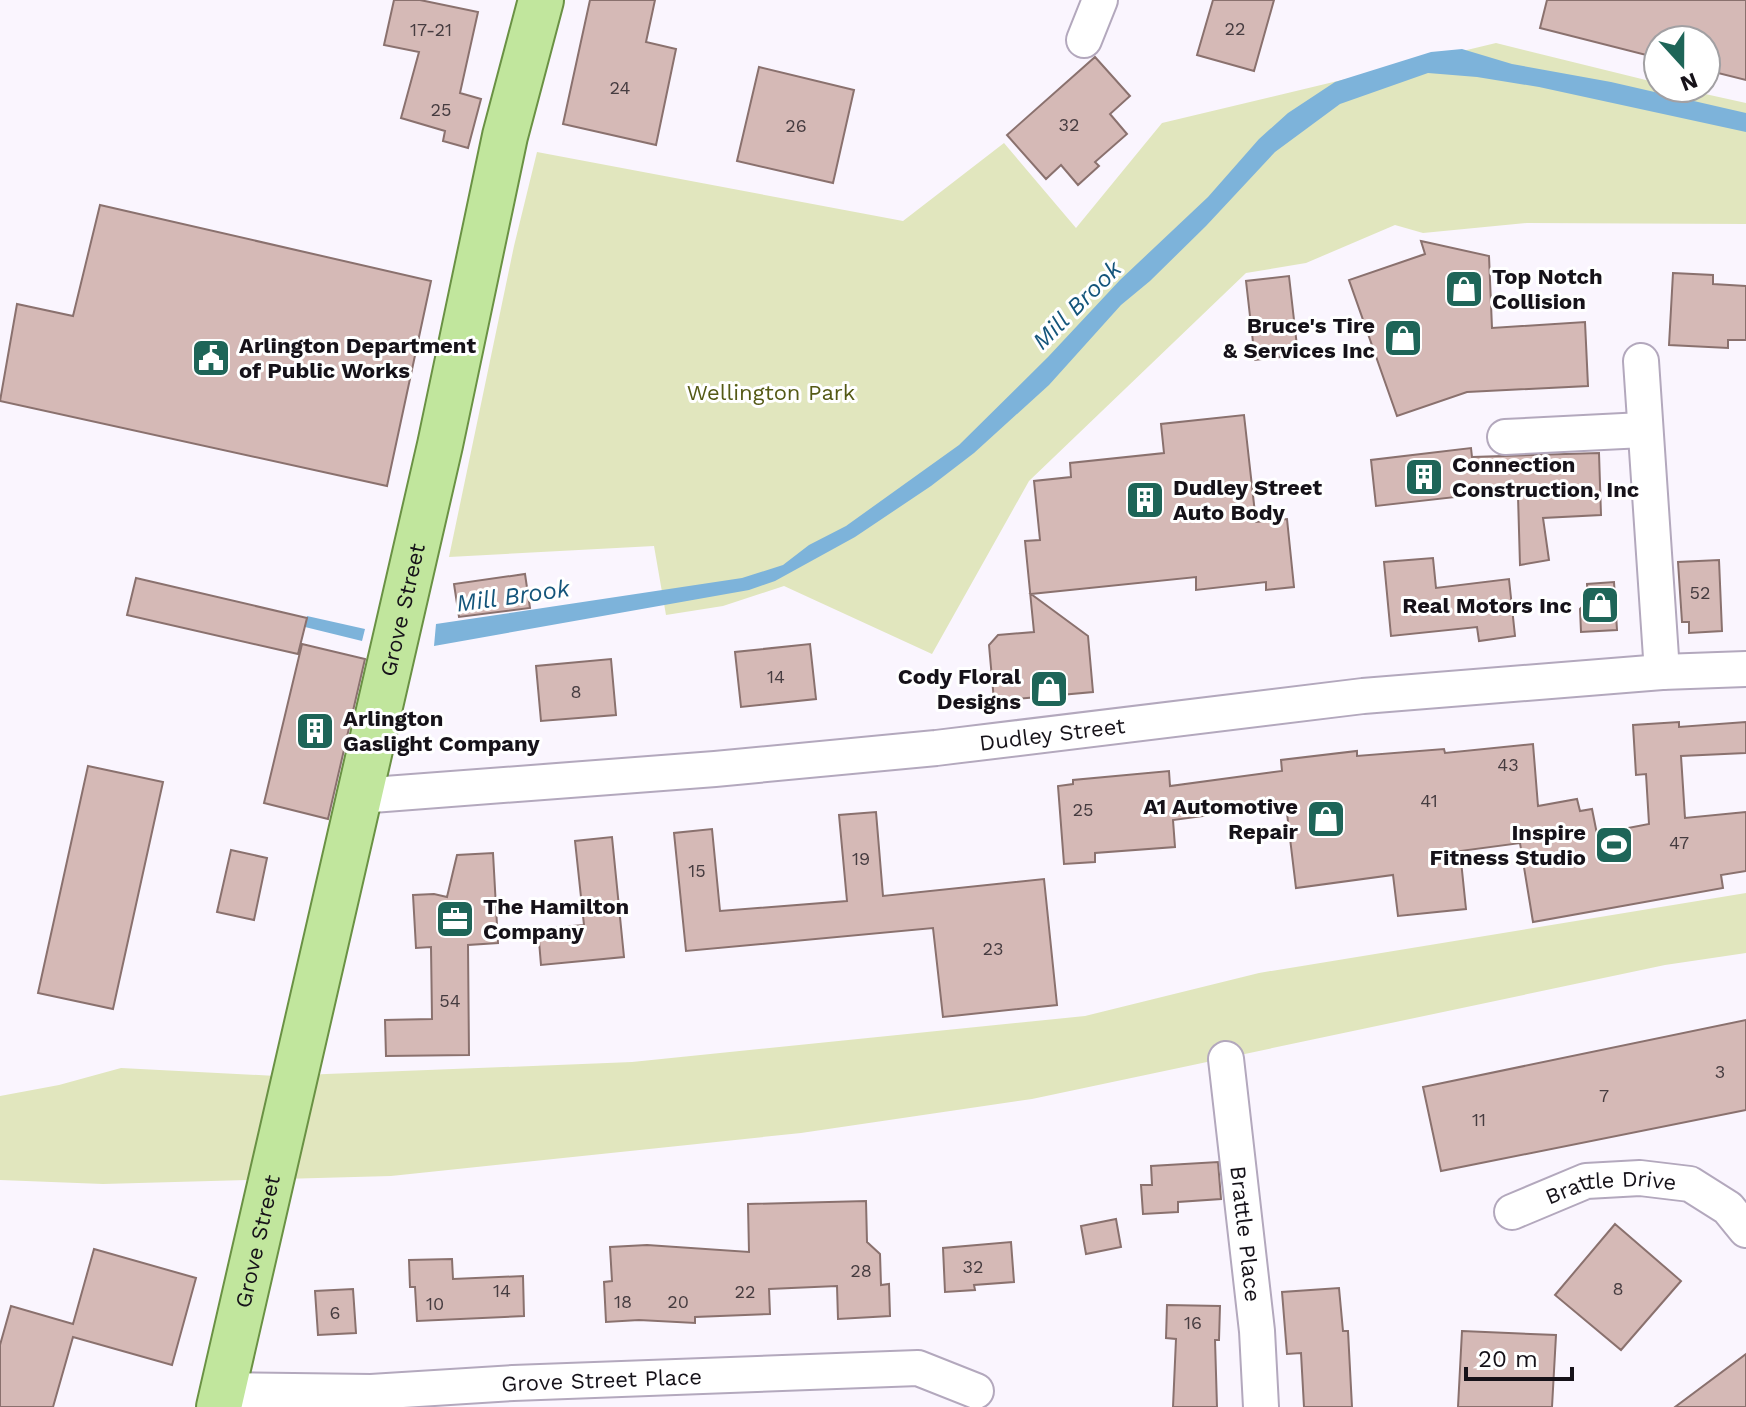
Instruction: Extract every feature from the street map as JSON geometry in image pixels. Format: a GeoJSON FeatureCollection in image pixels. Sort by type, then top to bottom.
{"type":"FeatureCollection","features":[{"type":"Feature","properties":{"kind":"main road","name":"Grove Street"},"geometry":{"type":"LineString","coordinates":[[221,1398],[440,445],[505,136],[541,0]]}},
{"type":"Feature","properties":{"kind":"street"},"geometry":{"type":"LineString","coordinates":[[1084,40],[1100,0]]}},
{"type":"Feature","properties":{"kind":"street"},"geometry":{"type":"LineString","coordinates":[[1641,361],[1643,430],[1652,492],[1662,672]]}},
{"type":"Feature","properties":{"kind":"street"},"geometry":{"type":"LineString","coordinates":[[1505,437],[1643,430]]}},
{"type":"Feature","properties":{"kind":"street","name":"Dudley Street"},"geometry":{"type":"LineString","coordinates":[[359,796],[936,748],[1363,696],[1662,672],[1746,669]]}},
{"type":"Feature","properties":{"kind":"street","name":"Brattle Place"},"geometry":{"type":"LineString","coordinates":[[1226,1059],[1257,1331],[1261,1407]]}},
{"type":"Feature","properties":{"kind":"street","name":"Brattle Drive"},"geometry":{"type":"LineString","coordinates":[[1512,1212],[1586,1181],[1640,1178],[1690,1184],[1728,1208],[1746,1230]]}},
{"type":"Feature","properties":{"kind":"street","name":"Grove Street Place"},"geometry":{"type":"LineString","coordinates":[[221,1398],[513,1383],[918,1368],[976,1391]]}},
{"type":"Feature","properties":{"kind":"green space","name":"Wellington Park"},"geometry":{"type":"Polygon","coordinates":[[[1496,43],[1642,79],[1642,104],[1722,104],[1722,98],[1746,103],[1746,224],[1527,223],[1423,233],[1395,225],[1306,263],[1246,273],[1029,481],[932,654],[784,586],[723,606],[666,615],[654,546],[449,557],[514,246],[537,152],[903,221],[1004,143],[1076,228],[1162,123],[1496,43]]]}},
{"type":"Feature","properties":{"kind":"green space"},"geometry":{"type":"Polygon","coordinates":[[[1746,893],[1746,953],[1665,965],[1032,1099],[801,1133],[391,1176],[103,1184],[0,1180],[0,1096],[59,1085],[121,1068],[276,1076],[632,1062],[1085,1016],[1259,973],[1746,893]]]}},
{"type":"Feature","properties":{"kind":"water"},"geometry":{"type":"Polygon","coordinates":[[[1462,49],[1512,64],[1642,89],[1642,104],[1707,104],[1746,113],[1746,132],[1539,87],[1428,73],[1340,104],[1275,152],[1206,226],[1121,305],[1049,385],[974,453],[855,537],[775,581],[749,590],[434,646],[436,624],[742,578],[783,565],[809,545],[846,526],[959,445],[1288,113],[1335,82],[1431,52],[1462,49]]]}},
{"type":"Feature","properties":{"kind":"water"},"geometry":{"type":"Polygon","coordinates":[[[307,616],[365,629],[362,641],[305,627],[307,616]]]}},
{"type":"Feature","properties":{"kind":"building"},"geometry":{"type":"Polygon","coordinates":[[[394,0],[420,0],[478,12],[460,93],[481,99],[468,148],[443,141],[445,131],[401,118],[419,52],[384,45],[394,0]]]}},
{"type":"Feature","properties":{"kind":"building"},"geometry":{"type":"Polygon","coordinates":[[[590,0],[655,0],[646,42],[676,49],[656,145],[563,124],[590,0]]]}},
{"type":"Feature","properties":{"kind":"building"},"geometry":{"type":"Polygon","coordinates":[[[1213,0],[1274,0],[1254,71],[1197,55],[1213,0]]]}},
{"type":"Feature","properties":{"kind":"building"},"geometry":{"type":"Polygon","coordinates":[[[1547,0],[1746,0],[1746,80],[1722,74],[1722,24],[1642,24],[1642,54],[1540,28],[1547,0]]]}},
{"type":"Feature","properties":{"kind":"building"},"geometry":{"type":"Polygon","coordinates":[[[1095,57],[1130,96],[1110,114],[1127,134],[1095,162],[1099,166],[1078,185],[1061,165],[1046,179],[1007,135],[1095,57]]]}},
{"type":"Feature","properties":{"kind":"building"},"geometry":{"type":"Polygon","coordinates":[[[759,67],[854,90],[833,183],[737,161],[759,67]]]}},
{"type":"Feature","properties":{"kind":"building","name":"Arlington Department of Public Works"},"geometry":{"type":"Polygon","coordinates":[[[100,205],[431,281],[387,486],[0,401],[17,304],[73,316],[100,205]]]}},
{"type":"Feature","properties":{"kind":"building"},"geometry":{"type":"Polygon","coordinates":[[[1421,241],[1489,256],[1492,328],[1585,322],[1588,386],[1467,392],[1397,416],[1349,280],[1425,254],[1421,241]]]}},
{"type":"Feature","properties":{"kind":"building"},"geometry":{"type":"Polygon","coordinates":[[[1673,273],[1713,275],[1713,284],[1746,286],[1746,340],[1728,340],[1728,348],[1669,345],[1673,273]]]}},
{"type":"Feature","properties":{"kind":"building"},"geometry":{"type":"Polygon","coordinates":[[[1289,276],[1298,355],[1255,360],[1246,281],[1289,276]]]}},
{"type":"Feature","properties":{"kind":"building","name":"Dudley Street Auto Body"},"geometry":{"type":"Polygon","coordinates":[[[1244,415],[1256,522],[1287,519],[1294,587],[1266,590],[1266,582],[1196,590],[1196,577],[1031,594],[1088,636],[1093,692],[994,701],[989,645],[998,635],[1034,632],[1025,541],[1040,540],[1034,481],[1071,477],[1070,463],[1164,453],[1161,424],[1244,415]]]}},
{"type":"Feature","properties":{"kind":"building"},"geometry":{"type":"Polygon","coordinates":[[[1471,448],[1472,457],[1599,453],[1601,515],[1543,518],[1549,560],[1520,565],[1518,496],[1508,496],[1508,491],[1376,506],[1371,460],[1471,448]]]}},
{"type":"Feature","properties":{"kind":"building"},"geometry":{"type":"Polygon","coordinates":[[[1433,558],[1436,588],[1509,579],[1515,636],[1479,641],[1477,627],[1391,636],[1384,562],[1433,558]]]}},
{"type":"Feature","properties":{"kind":"building"},"geometry":{"type":"Polygon","coordinates":[[[1719,560],[1722,631],[1689,633],[1689,622],[1682,622],[1678,562],[1719,560]]]}},
{"type":"Feature","properties":{"kind":"building"},"geometry":{"type":"Polygon","coordinates":[[[525,574],[530,608],[459,617],[454,584],[525,574]]]}},
{"type":"Feature","properties":{"kind":"building"},"geometry":{"type":"Polygon","coordinates":[[[136,578],[307,618],[298,654],[127,615],[136,578]]]}},
{"type":"Feature","properties":{"kind":"building","name":"Real Motors Inc"},"geometry":{"type":"Polygon","coordinates":[[[1614,582],[1617,630],[1581,632],[1580,609],[1588,601],[1587,584],[1614,582]]]}},
{"type":"Feature","properties":{"kind":"building","name":"Arlington Gaslight Company"},"geometry":{"type":"Polygon","coordinates":[[[302,644],[365,659],[328,819],[264,803],[302,644]]]}},
{"type":"Feature","properties":{"kind":"building"},"geometry":{"type":"Polygon","coordinates":[[[810,644],[816,699],[741,707],[735,652],[810,644]]]}},
{"type":"Feature","properties":{"kind":"building"},"geometry":{"type":"Polygon","coordinates":[[[611,659],[616,715],[541,721],[536,666],[611,659]]]}},
{"type":"Feature","properties":{"kind":"building"},"geometry":{"type":"Polygon","coordinates":[[[1679,722],[1679,727],[1746,722],[1746,753],[1681,756],[1685,818],[1746,812],[1746,871],[1721,875],[1723,888],[1533,922],[1520,843],[1460,851],[1466,909],[1398,916],[1393,875],[1296,888],[1286,805],[1173,820],[1175,847],[1095,853],[1095,862],[1064,864],[1058,786],[1073,784],[1073,780],[1169,771],[1170,786],[1282,771],[1281,760],[1357,751],[1357,756],[1444,749],[1445,753],[1533,744],[1538,806],[1577,799],[1580,811],[1592,809],[1597,834],[1649,824],[1646,774],[1636,775],[1633,725],[1679,722]]]}},
{"type":"Feature","properties":{"kind":"building"},"geometry":{"type":"Polygon","coordinates":[[[88,766],[163,782],[113,1009],[38,993],[88,766]]]}},
{"type":"Feature","properties":{"kind":"building"},"geometry":{"type":"Polygon","coordinates":[[[876,812],[883,896],[1044,879],[1057,1005],[943,1017],[933,928],[686,951],[674,833],[712,829],[720,911],[847,901],[839,815],[876,812]]]}},
{"type":"Feature","properties":{"kind":"building"},"geometry":{"type":"Polygon","coordinates":[[[612,837],[624,957],[541,965],[538,929],[584,925],[575,841],[612,837]]]}},
{"type":"Feature","properties":{"kind":"building"},"geometry":{"type":"Polygon","coordinates":[[[231,850],[267,858],[254,920],[217,912],[231,850]]]}},
{"type":"Feature","properties":{"kind":"building"},"geometry":{"type":"Polygon","coordinates":[[[493,853],[498,943],[468,945],[469,1055],[386,1056],[385,1020],[432,1019],[431,947],[416,948],[413,895],[447,897],[457,855],[493,853]]]}},
{"type":"Feature","properties":{"kind":"building"},"geometry":{"type":"Polygon","coordinates":[[[1746,1020],[1746,1110],[1441,1171],[1423,1087],[1746,1020]]]}},
{"type":"Feature","properties":{"kind":"building"},"geometry":{"type":"Polygon","coordinates":[[[1218,1162],[1221,1199],[1178,1202],[1178,1212],[1143,1214],[1141,1185],[1152,1185],[1151,1166],[1218,1162]]]}},
{"type":"Feature","properties":{"kind":"building"},"geometry":{"type":"Polygon","coordinates":[[[866,1201],[867,1242],[880,1254],[881,1285],[889,1284],[890,1316],[838,1319],[837,1286],[769,1289],[770,1314],[695,1317],[695,1323],[606,1322],[604,1282],[612,1281],[610,1247],[647,1245],[749,1252],[748,1204],[866,1201]]]}},
{"type":"Feature","properties":{"kind":"building"},"geometry":{"type":"Polygon","coordinates":[[[1116,1219],[1121,1247],[1086,1254],[1081,1226],[1116,1219]]]}},
{"type":"Feature","properties":{"kind":"building"},"geometry":{"type":"Polygon","coordinates":[[[1615,1224],[1681,1281],[1621,1350],[1555,1295],[1615,1224]]]}},
{"type":"Feature","properties":{"kind":"building"},"geometry":{"type":"Polygon","coordinates":[[[1011,1242],[1014,1282],[974,1285],[975,1290],[945,1292],[943,1248],[1011,1242]]]}},
{"type":"Feature","properties":{"kind":"building"},"geometry":{"type":"Polygon","coordinates":[[[94,1249],[196,1278],[172,1365],[73,1337],[53,1407],[0,1407],[0,1345],[11,1306],[73,1324],[94,1249]]]}},
{"type":"Feature","properties":{"kind":"building"},"geometry":{"type":"Polygon","coordinates":[[[452,1259],[453,1279],[523,1276],[524,1316],[417,1321],[415,1287],[410,1287],[409,1260],[452,1259]]]}},
{"type":"Feature","properties":{"kind":"building"},"geometry":{"type":"Polygon","coordinates":[[[1339,1288],[1343,1331],[1348,1331],[1352,1407],[1304,1407],[1301,1353],[1287,1354],[1282,1292],[1339,1288]]]}},
{"type":"Feature","properties":{"kind":"building"},"geometry":{"type":"Polygon","coordinates":[[[353,1289],[356,1333],[318,1335],[315,1291],[353,1289]]]}},
{"type":"Feature","properties":{"kind":"building"},"geometry":{"type":"Polygon","coordinates":[[[1167,1305],[1220,1306],[1219,1340],[1215,1340],[1217,1407],[1173,1407],[1176,1339],[1166,1338],[1167,1305]]]}},
{"type":"Feature","properties":{"kind":"building"},"geometry":{"type":"Polygon","coordinates":[[[1462,1331],[1556,1335],[1552,1407],[1458,1407],[1462,1331]]]}},
{"type":"Feature","properties":{"kind":"building"},"geometry":{"type":"Polygon","coordinates":[[[1746,1354],[1746,1407],[1675,1407],[1746,1354]]]}},
{"type":"Feature","properties":{"kind":"place","name":"Top Notch Collision"},"geometry":{"type":"Point","coordinates":[1464,289]}},
{"type":"Feature","properties":{"kind":"place","name":"Bruce's Tire & Services Inc"},"geometry":{"type":"Point","coordinates":[1403,338]}},
{"type":"Feature","properties":{"kind":"place","name":"Arlington Department of Public Works"},"geometry":{"type":"Point","coordinates":[211,358]}},
{"type":"Feature","properties":{"kind":"place","name":"Connection Construction, Inc"},"geometry":{"type":"Point","coordinates":[1424,477]}},
{"type":"Feature","properties":{"kind":"place","name":"Dudley Street Auto Body"},"geometry":{"type":"Point","coordinates":[1145,500]}},
{"type":"Feature","properties":{"kind":"place","name":"Real Motors Inc"},"geometry":{"type":"Point","coordinates":[1600,605]}},
{"type":"Feature","properties":{"kind":"place","name":"Cody Floral Designs"},"geometry":{"type":"Point","coordinates":[1049,689]}},
{"type":"Feature","properties":{"kind":"place","name":"Arlington Gaslight Company"},"geometry":{"type":"Point","coordinates":[315,731]}},
{"type":"Feature","properties":{"kind":"place","name":"A1 Automotive Repair"},"geometry":{"type":"Point","coordinates":[1326,819]}},
{"type":"Feature","properties":{"kind":"place","name":"Inspire Fitness Studio"},"geometry":{"type":"Point","coordinates":[1614,845]}},
{"type":"Feature","properties":{"kind":"place","name":"The Hamilton Company"},"geometry":{"type":"Point","coordinates":[455,919]}},
{"type":"Feature","properties":{"kind":"water label","name":"Mill Brook"},"geometry":{"type":"Point","coordinates":[1077,305]}},
{"type":"Feature","properties":{"kind":"water label","name":"Mill Brook"},"geometry":{"type":"Point","coordinates":[513,596]}}]}
